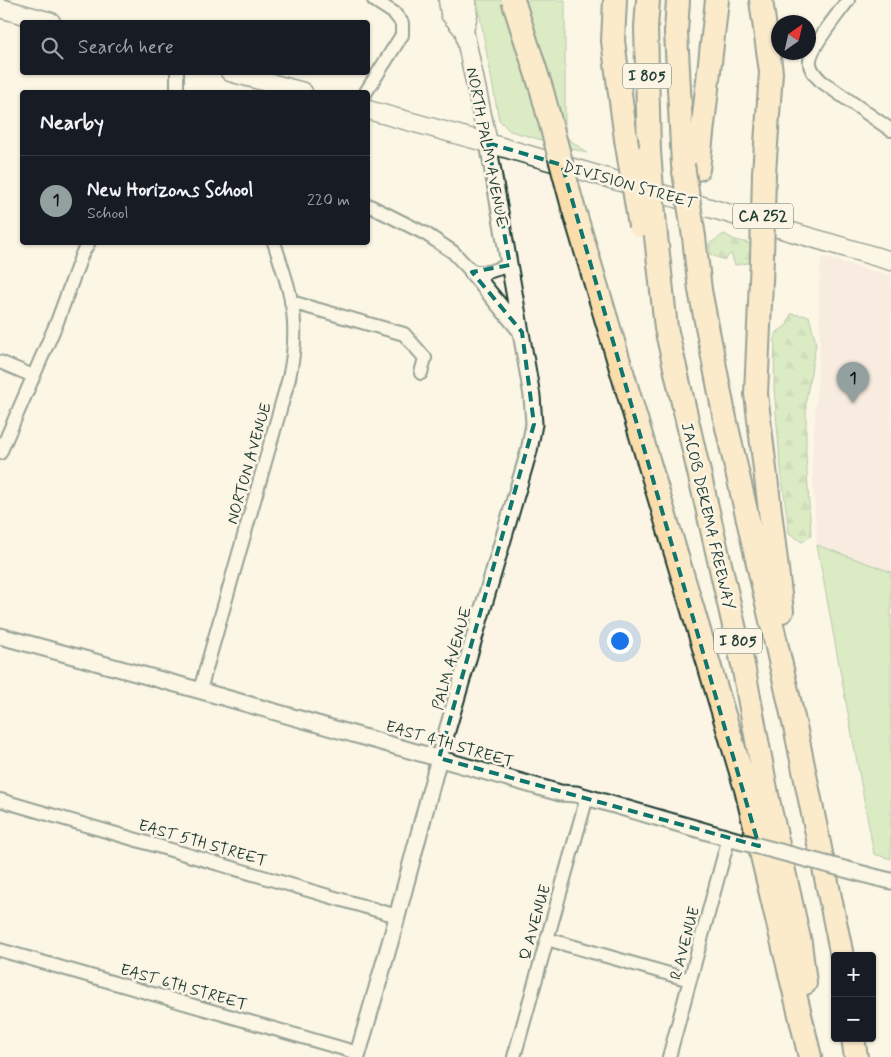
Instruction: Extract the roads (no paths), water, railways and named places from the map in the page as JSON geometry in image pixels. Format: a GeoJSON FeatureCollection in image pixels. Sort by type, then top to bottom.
{"type":"FeatureCollection","features":[{"type":"Feature","properties":{"kind":"highway"},"geometry":{"type":"LineString","coordinates":[[513,0],[542,91],[573,207],[746,789],[810,1057]]}},
{"type":"Feature","properties":{"kind":"highway"},"geometry":{"type":"LineString","coordinates":[[615,0],[614,41],[626,139],[647,227]]}},
{"type":"Feature","properties":{"kind":"highway","name":"JACOB DEKEMA FREEWAY"},"geometry":{"type":"LineString","coordinates":[[648,0],[646,28],[647,227],[666,328],[744,665],[768,800],[800,943],[815,1057]]}},
{"type":"Feature","properties":{"kind":"highway","name":"I 805"},"geometry":{"type":"LineString","coordinates":[[678,0],[676,32],[700,290],[724,414],[796,731],[841,952]]}},
{"type":"Feature","properties":{"kind":"highway"},"geometry":{"type":"LineString","coordinates":[[690,167],[717,0]]}},
{"type":"Feature","properties":{"kind":"highway","name":"CA 252"},"geometry":{"type":"LineString","coordinates":[[762,0],[771,72],[764,173],[756,394],[796,731]]}},
{"type":"Feature","properties":{"kind":"highway"},"geometry":{"type":"LineString","coordinates":[[854,1042],[856,1057]]}},
{"type":"Feature","properties":{"kind":"main road","name":"NORTH PALM AVENUE"},"geometry":{"type":"LineString","coordinates":[[448,0],[450,14],[464,30]]}},
{"type":"Feature","properties":{"kind":"main road","name":"NORTH PALM AVENUE"},"geometry":{"type":"LineString","coordinates":[[466,0],[468,15],[464,30],[488,143]]}},
{"type":"Feature","properties":{"kind":"main road"},"geometry":{"type":"LineString","coordinates":[[0,8],[44,20]]}},
{"type":"Feature","properties":{"kind":"main road"},"geometry":{"type":"LineString","coordinates":[[241,75],[295,90]]}},
{"type":"Feature","properties":{"kind":"main road","name":"DIVISION STREET"},"geometry":{"type":"LineString","coordinates":[[370,111],[488,143],[891,261]]}},
{"type":"Feature","properties":{"kind":"street"},"geometry":{"type":"LineString","coordinates":[[367,90],[402,35],[402,23],[394,13],[374,0]]}},
{"type":"Feature","properties":{"kind":"street"},"geometry":{"type":"LineString","coordinates":[[848,0],[813,51],[809,62],[813,73],[821,81],[891,130]]}},
{"type":"Feature","properties":{"kind":"street"},"geometry":{"type":"LineString","coordinates":[[177,75],[177,90]]}},
{"type":"Feature","properties":{"kind":"street","name":"NORTH PALM AVENUE"},"geometry":{"type":"LineString","coordinates":[[488,143],[510,265]]}},
{"type":"Feature","properties":{"kind":"street"},"geometry":{"type":"LineString","coordinates":[[370,206],[426,234],[452,252],[472,272],[522,332]]}},
{"type":"Feature","properties":{"kind":"street"},"geometry":{"type":"LineString","coordinates":[[0,453],[57,322],[82,254],[87,245]]}},
{"type":"Feature","properties":{"kind":"street","name":"NORTON AVENUE"},"geometry":{"type":"LineString","coordinates":[[200,690],[289,378],[293,356],[294,322],[291,302],[275,245]]}},
{"type":"Feature","properties":{"kind":"street"},"geometry":{"type":"LineString","coordinates":[[472,272],[488,272],[510,265]]}},
{"type":"Feature","properties":{"kind":"street","name":"PALM AVENUE"},"geometry":{"type":"LineString","coordinates":[[358,1055],[440,758],[529,450],[534,424],[532,396],[510,265]]}},
{"type":"Feature","properties":{"kind":"street"},"geometry":{"type":"LineString","coordinates":[[291,302],[404,334],[426,358],[421,373]]}},
{"type":"Feature","properties":{"kind":"street"},"geometry":{"type":"LineString","coordinates":[[0,362],[32,376]]}},
{"type":"Feature","properties":{"kind":"street","name":"EAST 4TH STREET"},"geometry":{"type":"LineString","coordinates":[[0,636],[200,690],[560,793],[576,794],[885,880]]}},
{"type":"Feature","properties":{"kind":"street","name":"Q AVENUE"},"geometry":{"type":"LineString","coordinates":[[514,1057],[587,797]]}},
{"type":"Feature","properties":{"kind":"street","name":"EAST 5TH STREET"},"geometry":{"type":"LineString","coordinates":[[0,800],[397,916]]}},
{"type":"Feature","properties":{"kind":"street","name":"R AVENUE"},"geometry":{"type":"LineString","coordinates":[[669,1057],[690,980],[734,839]]}},
{"type":"Feature","properties":{"kind":"street"},"geometry":{"type":"LineString","coordinates":[[547,939],[690,980]]}},
{"type":"Feature","properties":{"kind":"street","name":"EAST 6TH STREET"},"geometry":{"type":"LineString","coordinates":[[0,950],[358,1055]]}},
{"type":"Feature","properties":{"kind":"place","name":"New Horizons School"},"geometry":{"type":"Point","coordinates":[853,403]}}]}
